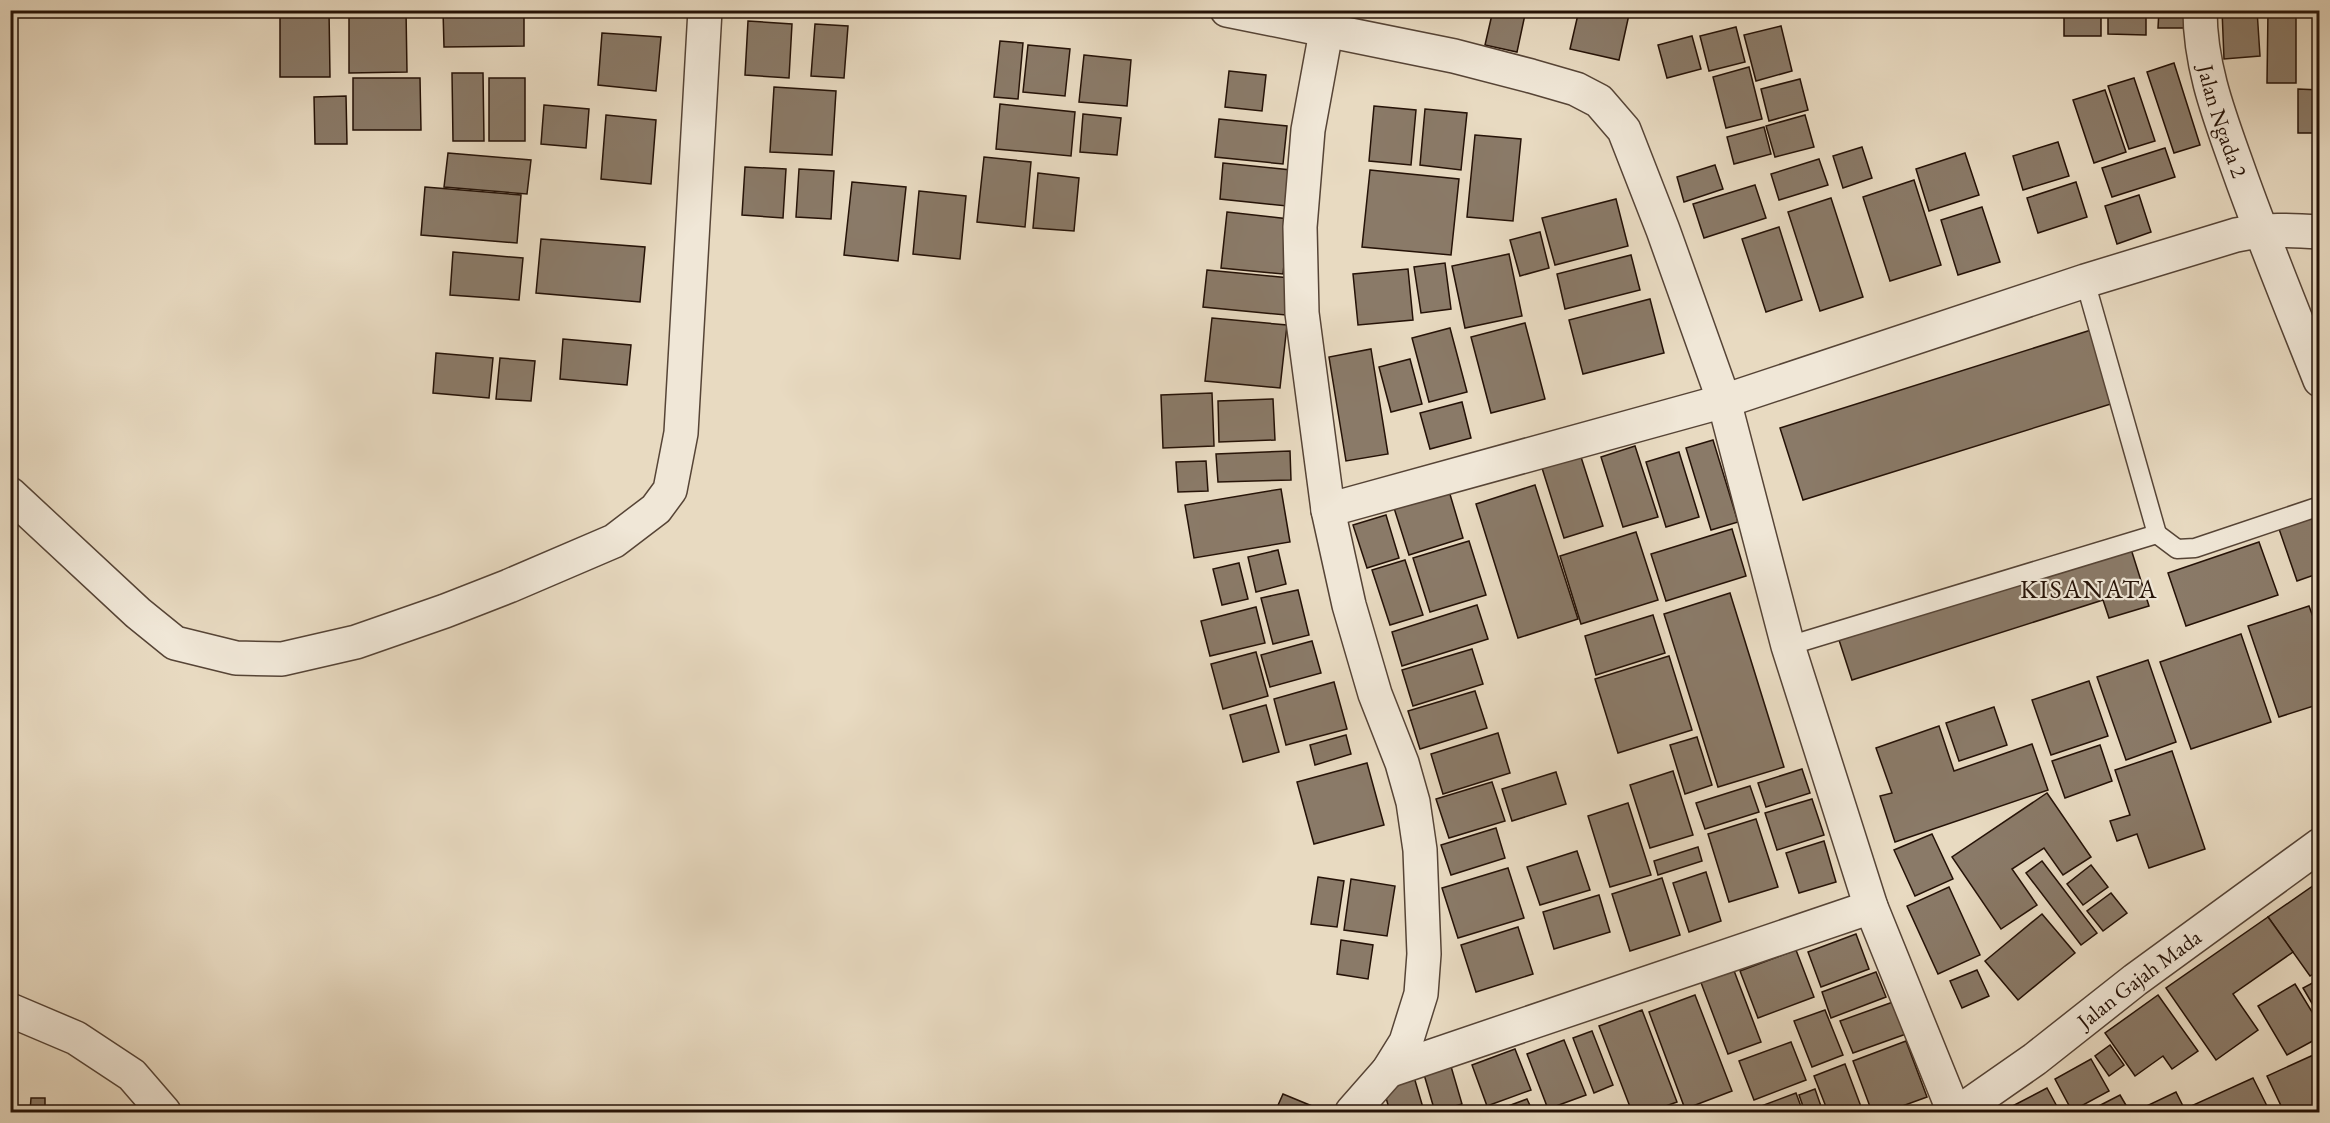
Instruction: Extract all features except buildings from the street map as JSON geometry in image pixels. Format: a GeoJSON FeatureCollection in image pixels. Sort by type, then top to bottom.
{"type":"FeatureCollection","features":[{"type":"Feature","properties":{"kind":"street"},"geometry":{"type":"LineString","coordinates":[[10,494],[138,613],[175,643],[236,658],[282,659],[356,642],[499,590],[614,541],[656,509],[670,490],[681,433],[705,10]]}},
{"type":"Feature","properties":{"kind":"street"},"geometry":{"type":"LineString","coordinates":[[1227,10],[1328,20],[1576,89],[1599,101],[1624,130],[1663,230],[1724,402],[1788,646],[1871,906],[1956,1113]]}},
{"type":"Feature","properties":{"kind":"street","name":"Jalan Ngada 2"},"geometry":{"type":"LineString","coordinates":[[2199,10],[2201,48],[2209,83],[2260,230],[2319,380]]}},
{"type":"Feature","properties":{"kind":"street"},"geometry":{"type":"LineString","coordinates":[[1328,20],[1308,130],[1300,227],[1302,313],[1328,510],[1352,616],[1375,694],[1402,763],[1413,802],[1420,850],[1424,954],[1421,994],[1406,1042],[1388,1071],[1352,1113]]}},
{"type":"Feature","properties":{"kind":"street"},"geometry":{"type":"LineString","coordinates":[[1328,510],[1724,402],[2085,281],[2236,235],[2260,230],[2282,229],[2319,232]]}},
{"type":"Feature","properties":{"kind":"street","name":"Jalan Gajah Mada"},"geometry":{"type":"LineString","coordinates":[[1956,1113],[2035,1059],[2135,980],[2319,844]]}},
{"type":"Feature","properties":{"kind":"street"},"geometry":{"type":"LineString","coordinates":[[1388,1071],[1871,906]]}},
{"type":"Feature","properties":{"kind":"street"},"geometry":{"type":"LineString","coordinates":[[10,1010],[86,1044],[132,1075],[164,1113]]}},
{"type":"Feature","properties":{"kind":"lane"},"geometry":{"type":"LineString","coordinates":[[2085,281],[2157,534],[2177,549],[2195,548],[2319,506]]}},
{"type":"Feature","properties":{"kind":"lane"},"geometry":{"type":"LineString","coordinates":[[1788,646],[2157,534]]}},
{"type":"Feature","properties":{"kind":"district","name":"KISANATA"},"geometry":{"type":"Point","coordinates":[2089,589]}}]}
